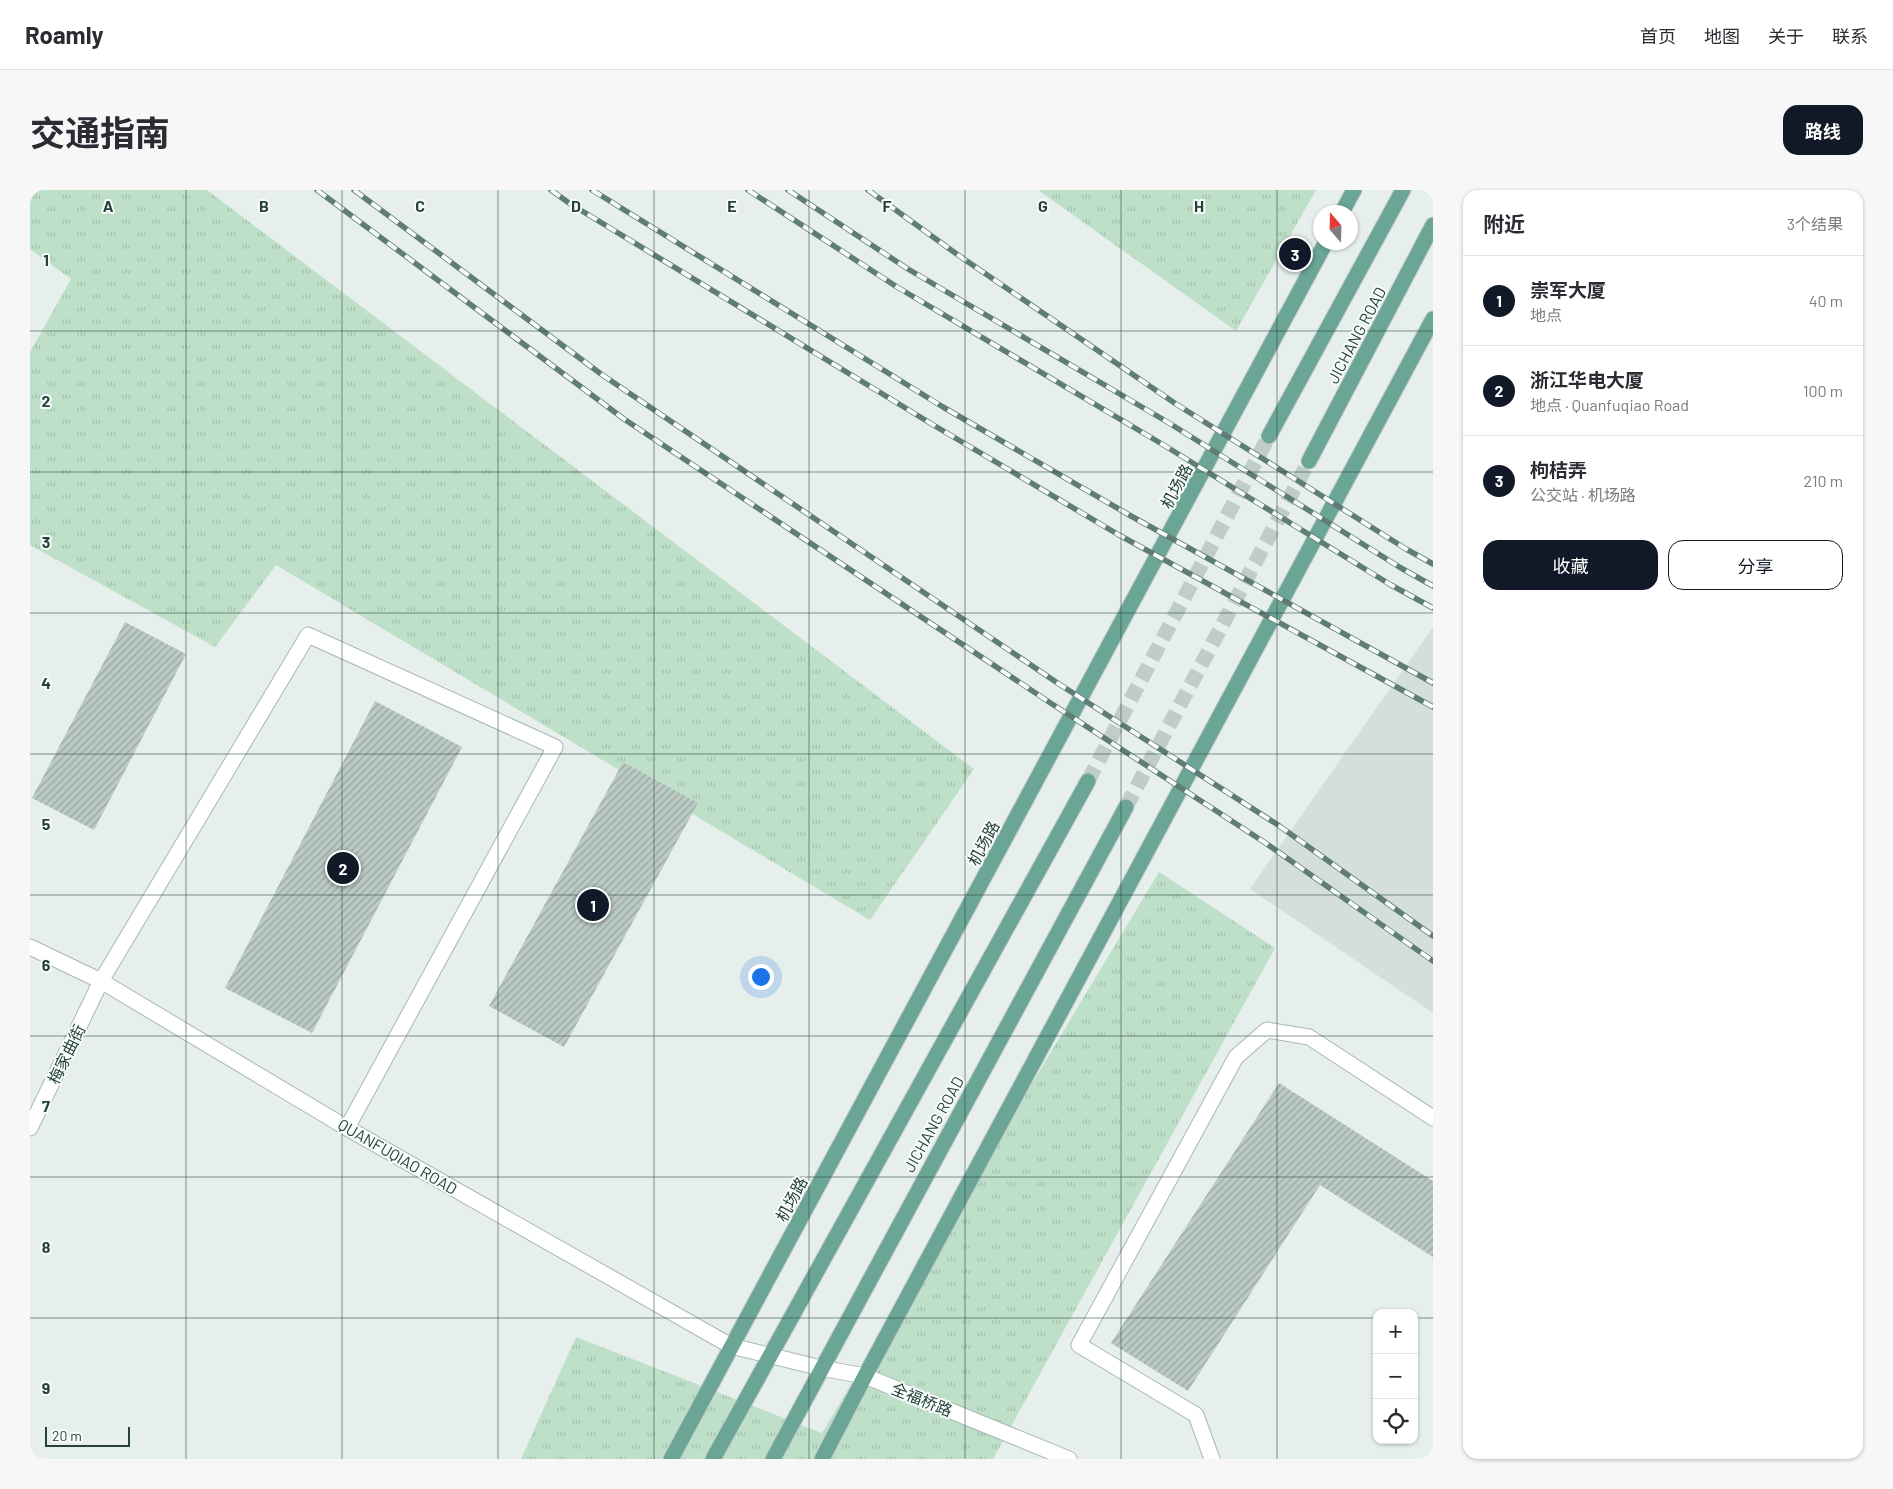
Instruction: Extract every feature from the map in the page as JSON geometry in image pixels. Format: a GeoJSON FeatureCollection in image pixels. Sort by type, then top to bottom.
{"type":"FeatureCollection","features":[{"type":"Feature","properties":{"kind":"main road"},"geometry":{"type":"LineString","coordinates":[[1346,205],[1354,190]]}},
{"type":"Feature","properties":{"kind":"main road"},"geometry":{"type":"LineString","coordinates":[[1269,436],[1403,190]]}},
{"type":"Feature","properties":{"kind":"main road","name":"JICHANG ROAD"},"geometry":{"type":"LineString","coordinates":[[1309,461],[1433,225]]}},
{"type":"Feature","properties":{"kind":"main road","name":"机场路"},"geometry":{"type":"LineString","coordinates":[[671,1459],[1322,250]]}},
{"type":"Feature","properties":{"kind":"main road"},"geometry":{"type":"LineString","coordinates":[[822,1459],[1433,319]]}},
{"type":"Feature","properties":{"kind":"main road"},"geometry":{"type":"LineString","coordinates":[[713,1459],[1088,781]]}},
{"type":"Feature","properties":{"kind":"main road","name":"JICHANG ROAD"},"geometry":{"type":"LineString","coordinates":[[772,1459],[1126,807]]}},
{"type":"Feature","properties":{"kind":"street","name":"梅家曲街"},"geometry":{"type":"LineString","coordinates":[[30,1128],[101,981],[308,635],[555,747],[347,1128]]}},
{"type":"Feature","properties":{"kind":"street","name":"QUANFUQIAO ROAD"},"geometry":{"type":"LineString","coordinates":[[30,947],[101,981],[347,1128],[732,1346],[770,1355]]}},
{"type":"Feature","properties":{"kind":"street"},"geometry":{"type":"LineString","coordinates":[[1212,1459],[1196,1415],[1079,1345],[1236,1057],[1267,1030],[1309,1036],[1433,1118]]}},
{"type":"Feature","properties":{"kind":"street","name":"全福桥路"},"geometry":{"type":"LineString","coordinates":[[770,1355],[821,1368],[865,1376],[1069,1459]]}},
{"type":"Feature","properties":{"kind":"shaded area"},"geometry":{"type":"Polygon","coordinates":[[[1433,627],[1433,1013],[1250,889],[1433,627]]]}},
{"type":"Feature","properties":{"kind":"green space"},"geometry":{"type":"Polygon","coordinates":[[[30,190],[207,190],[974,769],[870,920],[276,565],[215,647],[30,545],[30,352],[71,279],[30,249],[30,190]]]}},
{"type":"Feature","properties":{"kind":"green space"},"geometry":{"type":"Polygon","coordinates":[[[1038,190],[1316,190],[1236,331],[1038,190]]]}},
{"type":"Feature","properties":{"kind":"green space"},"geometry":{"type":"Polygon","coordinates":[[[1159,872],[1275,948],[993,1459],[521,1459],[576,1337],[822,1433],[1159,872]]]}},
{"type":"Feature","properties":{"kind":"building"},"geometry":{"type":"Polygon","coordinates":[[[125,622],[186,654],[94,830],[32,798],[125,622]]]}},
{"type":"Feature","properties":{"kind":"building"},"geometry":{"type":"Polygon","coordinates":[[[375,701],[462,747],[312,1033],[225,988],[375,701]]]}},
{"type":"Feature","properties":{"kind":"building"},"geometry":{"type":"Polygon","coordinates":[[[623,762],[698,803],[564,1047],[489,1006],[623,762]]]}},
{"type":"Feature","properties":{"kind":"building"},"geometry":{"type":"Polygon","coordinates":[[[1279,1083],[1433,1181],[1433,1257],[1320,1185],[1188,1391],[1111,1343],[1279,1083]]]}},
{"type":"Feature","properties":{"kind":"tunnel"},"geometry":{"type":"LineString","coordinates":[[1088,781],[1269,436]]}},
{"type":"Feature","properties":{"kind":"tunnel"},"geometry":{"type":"LineString","coordinates":[[1126,807],[1309,461]]}},
{"type":"Feature","properties":{"kind":"railway"},"geometry":{"type":"LineString","coordinates":[[317,190],[624,419],[1049,702],[1267,844],[1433,961]]}},
{"type":"Feature","properties":{"kind":"railway"},"geometry":{"type":"LineString","coordinates":[[354,190],[601,374],[1059,684],[1278,825],[1433,936]]}},
{"type":"Feature","properties":{"kind":"railway"},"geometry":{"type":"LineString","coordinates":[[551,190],[569,203],[935,426],[1119,535],[1433,707]]}},
{"type":"Feature","properties":{"kind":"railway"},"geometry":{"type":"LineString","coordinates":[[592,190],[943,407],[1131,516],[1433,683]]}},
{"type":"Feature","properties":{"kind":"railway"},"geometry":{"type":"LineString","coordinates":[[748,190],[897,287],[1162,444],[1391,585],[1433,608]]}},
{"type":"Feature","properties":{"kind":"railway"},"geometry":{"type":"LineString","coordinates":[[788,190],[908,269],[1169,423],[1433,586]]}},
{"type":"Feature","properties":{"kind":"railway"},"geometry":{"type":"LineString","coordinates":[[868,190],[958,255],[1176,404],[1406,549],[1433,564]]}},
{"type":"Feature","properties":{"kind":"place","name":"枸桔弄"},"geometry":{"type":"Point","coordinates":[1295,254]}},
{"type":"Feature","properties":{"kind":"place","name":"浙江华电大厦"},"geometry":{"type":"Point","coordinates":[343,868]}},
{"type":"Feature","properties":{"kind":"place","name":"崇军大厦"},"geometry":{"type":"Point","coordinates":[593,905]}}]}
